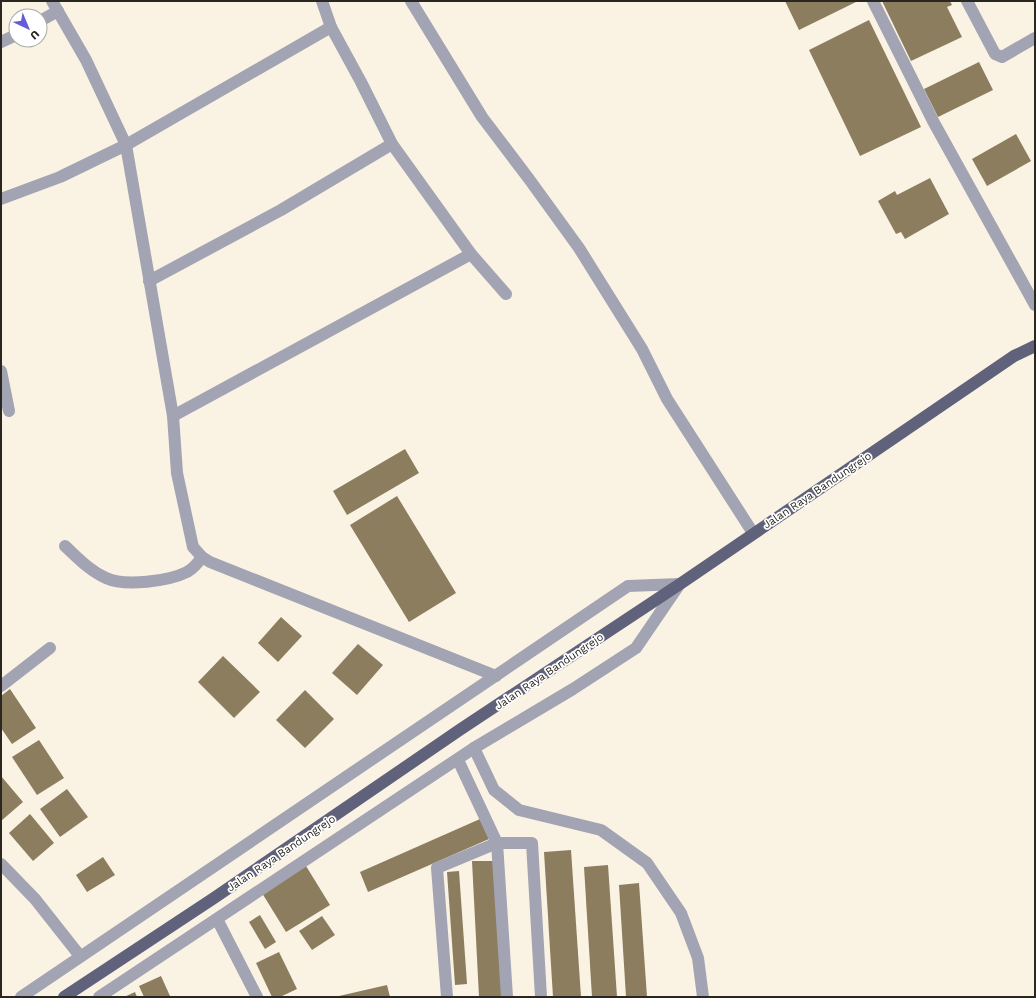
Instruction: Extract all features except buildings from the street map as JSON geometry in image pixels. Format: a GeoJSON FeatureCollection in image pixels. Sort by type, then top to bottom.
{"type":"FeatureCollection","features":[{"type":"Feature","properties":{"kind":"main road","name":"Jalan Raya Bandungrejo"},"geometry":{"type":"LineString","coordinates":[[64,997],[214,898],[454,733],[680,584],[1014,356],[1035,346]]}},
{"type":"Feature","properties":{"kind":"street"},"geometry":{"type":"LineString","coordinates":[[322,1],[331,27],[392,144],[471,254],[506,294]]}},
{"type":"Feature","properties":{"kind":"street"},"geometry":{"type":"LineString","coordinates":[[411,1],[482,117],[579,248],[642,349],[671,405],[753,533]]}},
{"type":"Feature","properties":{"kind":"street"},"geometry":{"type":"LineString","coordinates":[[873,1],[933,121],[1035,306]]}},
{"type":"Feature","properties":{"kind":"street"},"geometry":{"type":"LineString","coordinates":[[968,1],[995,54],[1002,57],[1035,38]]}},
{"type":"Feature","properties":{"kind":"street"},"geometry":{"type":"LineString","coordinates":[[55,6],[86,60],[126,145],[173,416],[177,473],[193,547],[202,557],[210,562],[496,676]]}},
{"type":"Feature","properties":{"kind":"street"},"geometry":{"type":"LineString","coordinates":[[1,199],[60,177],[126,145],[331,27]]}},
{"type":"Feature","properties":{"kind":"street"},"geometry":{"type":"LineString","coordinates":[[149,281],[281,210],[392,144]]}},
{"type":"Feature","properties":{"kind":"street"},"geometry":{"type":"LineString","coordinates":[[173,416],[471,254]]}},
{"type":"Feature","properties":{"kind":"street"},"geometry":{"type":"LineString","coordinates":[[1,371],[9,411]]}},
{"type":"Feature","properties":{"kind":"street"},"geometry":{"type":"LineString","coordinates":[[65,546],[92,571],[108,579],[122,581],[138,582],[175,576],[188,572],[197,565],[202,557]]}},
{"type":"Feature","properties":{"kind":"street"},"geometry":{"type":"LineString","coordinates":[[21,997],[628,586],[680,584]]}},
{"type":"Feature","properties":{"kind":"street"},"geometry":{"type":"LineString","coordinates":[[99,997],[474,748],[573,689],[636,648],[680,584]]}},
{"type":"Feature","properties":{"kind":"street"},"geometry":{"type":"LineString","coordinates":[[1,686],[50,648]]}},
{"type":"Feature","properties":{"kind":"street"},"geometry":{"type":"LineString","coordinates":[[474,748],[494,790],[519,810],[601,830],[647,863],[681,913],[698,958],[703,997]]}},
{"type":"Feature","properties":{"kind":"street"},"geometry":{"type":"LineString","coordinates":[[458,760],[497,843],[507,997]]}},
{"type":"Feature","properties":{"kind":"street"},"geometry":{"type":"LineString","coordinates":[[448,997],[437,868],[497,843],[532,843],[541,997]]}},
{"type":"Feature","properties":{"kind":"street"},"geometry":{"type":"LineString","coordinates":[[1,864],[35,899],[80,956]]}},
{"type":"Feature","properties":{"kind":"street"},"geometry":{"type":"LineString","coordinates":[[217,919],[257,997]]}}]}
